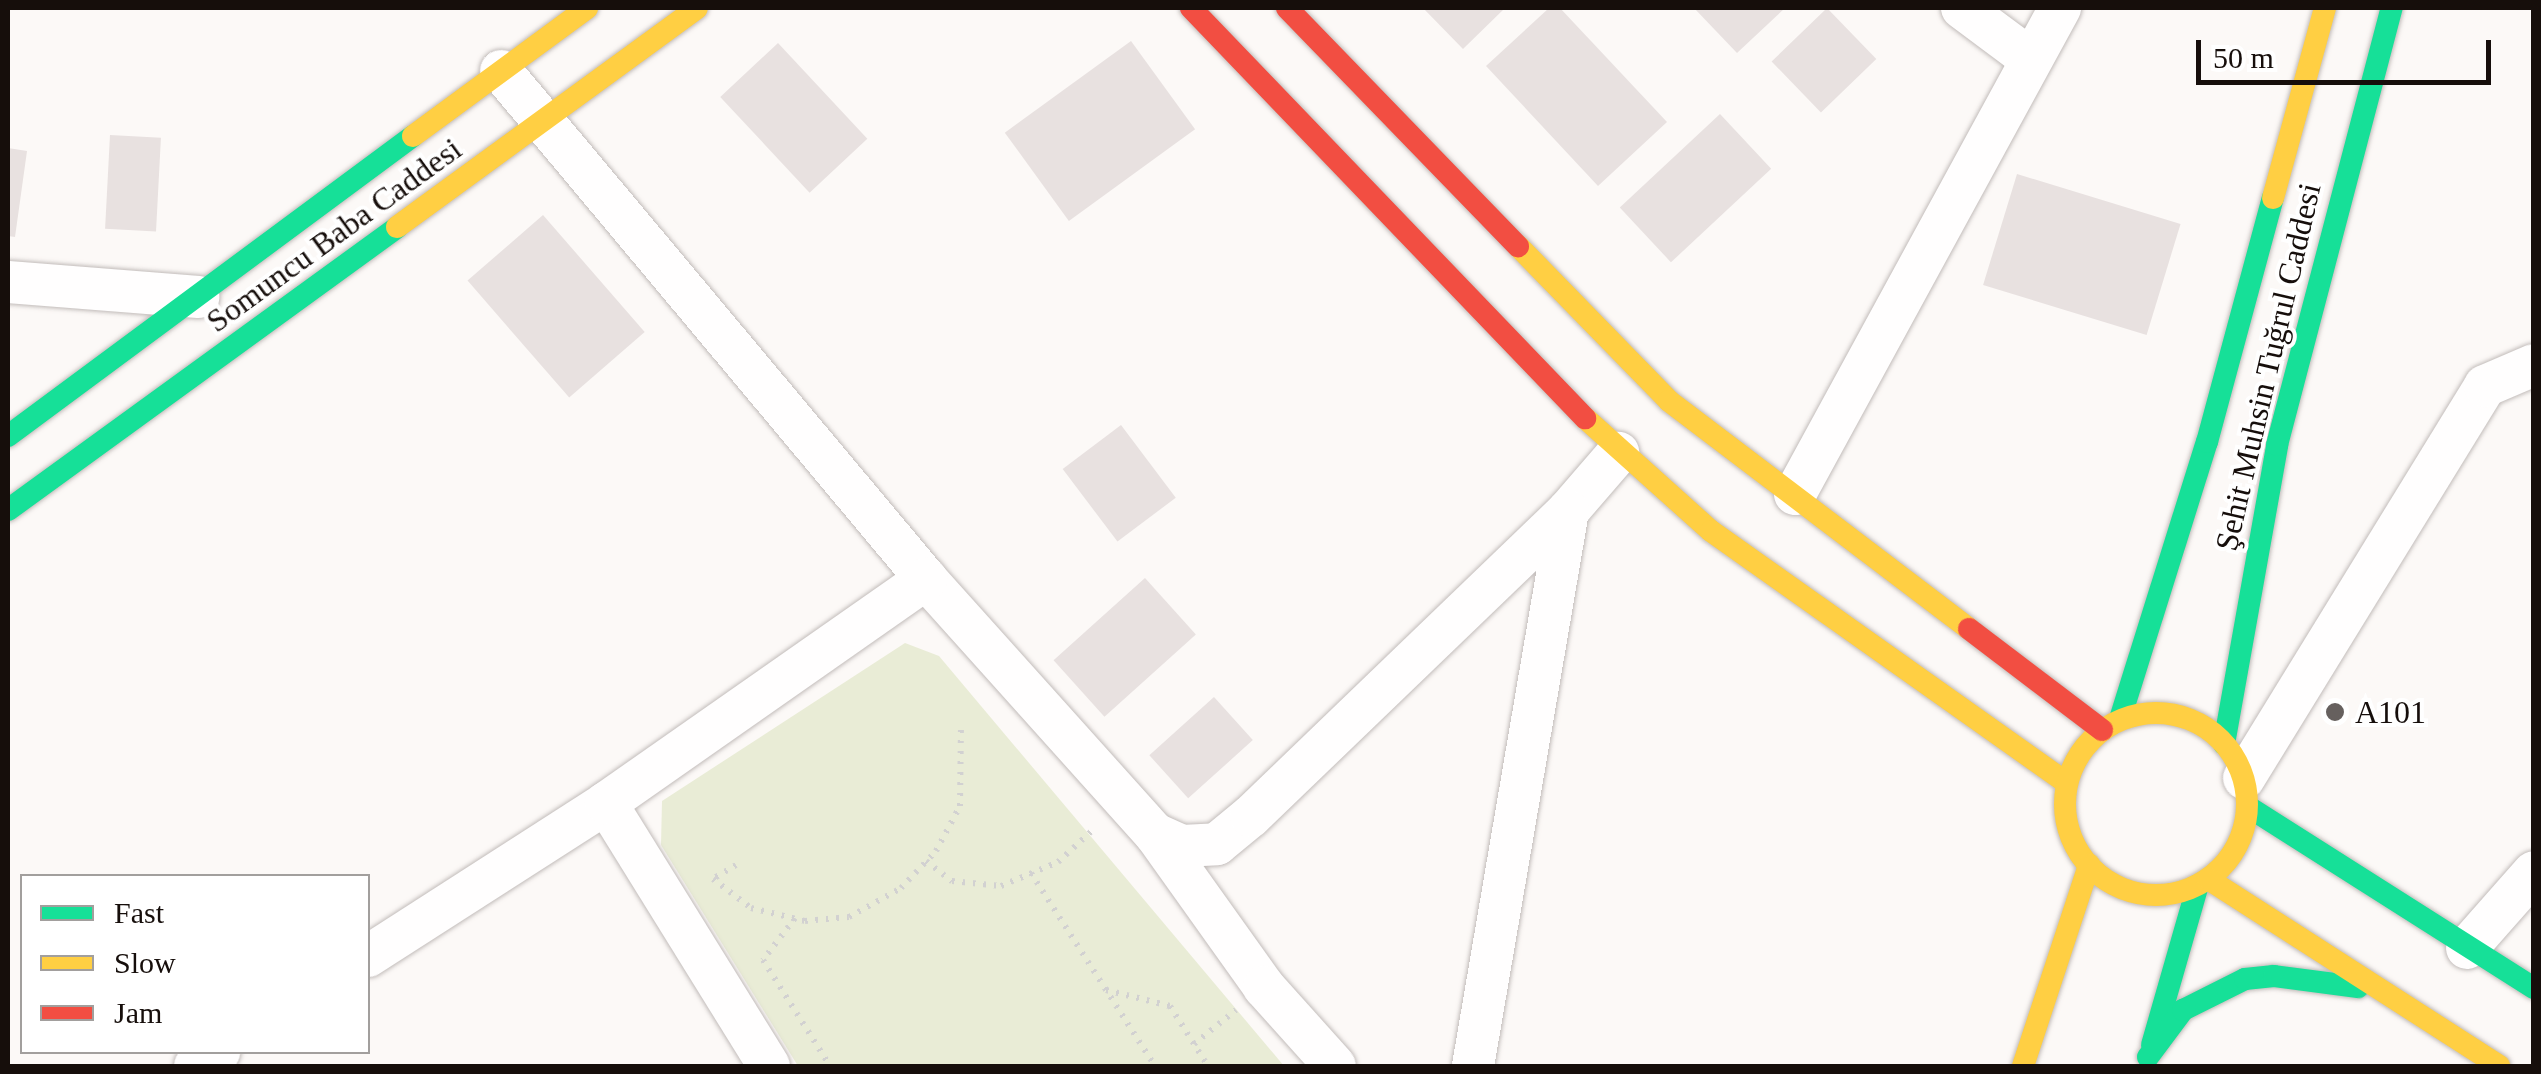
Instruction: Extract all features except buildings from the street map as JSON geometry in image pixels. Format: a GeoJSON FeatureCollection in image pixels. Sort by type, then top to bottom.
{"type":"FeatureCollection","features":[{"type":"Feature","properties":{"kind":"main road","name":"Somuncu Baba Caddesi"},"geometry":{"type":"LineString","coordinates":[[8,436],[587,8]]}},
{"type":"Feature","properties":{"kind":"main road","name":"Somuncu Baba Caddesi"},"geometry":{"type":"LineString","coordinates":[[8,510],[697,8]]}},
{"type":"Feature","properties":{"kind":"main road"},"geometry":{"type":"LineString","coordinates":[[1190,8],[1618,453],[1711,531],[2067,783]]}},
{"type":"Feature","properties":{"kind":"main road"},"geometry":{"type":"LineString","coordinates":[[1286,8],[1669,400],[2111,724]]}},
{"type":"Feature","properties":{"kind":"main road","name":"Şehit Muhsin Tuğrul Caddesi"},"geometry":{"type":"LineString","coordinates":[[2111,724],[2208,442],[2326,8]]}},
{"type":"Feature","properties":{"kind":"main road","name":"Şehit Muhsin Tuğrul Caddesi"},"geometry":{"type":"LineString","coordinates":[[2238,776],[2277,446],[2392,8]]}},
{"type":"Feature","properties":{"kind":"main road"},"geometry":{"type":"LineString","coordinates":[[2499,1066],[2203,882],[2142,894],[2120,888],[2089,865],[2068,830],[2067,783],[2079,752],[2111,724],[2173,714],[2198,723],[2238,776],[2466,948],[2534,988]]}},
{"type":"Feature","properties":{"kind":"main road"},"geometry":{"type":"LineString","coordinates":[[2146,1062],[2203,882],[2238,845],[2238,776]]}},
{"type":"Feature","properties":{"kind":"main road"},"geometry":{"type":"LineString","coordinates":[[2023,1066],[2089,865]]}},
{"type":"Feature","properties":{"kind":"main road"},"geometry":{"type":"LineString","coordinates":[[2146,1062],[2183,1010],[2244,980],[2274,976],[2378,990]]}},
{"type":"Feature","properties":{"kind":"street"},"geometry":{"type":"LineString","coordinates":[[1962,8],[2029,58]]}},
{"type":"Feature","properties":{"kind":"street"},"geometry":{"type":"LineString","coordinates":[[1795,494],[2029,58],[2060,8]]}},
{"type":"Feature","properties":{"kind":"street"},"geometry":{"type":"LineString","coordinates":[[501,71],[926,579],[1155,834],[1264,987],[1334,1066]]}},
{"type":"Feature","properties":{"kind":"street"},"geometry":{"type":"LineString","coordinates":[[8,282],[198,297]]}},
{"type":"Feature","properties":{"kind":"street"},"geometry":{"type":"LineString","coordinates":[[2238,776],[2485,386],[2534,364]]}},
{"type":"Feature","properties":{"kind":"street"},"geometry":{"type":"LineString","coordinates":[[1155,834],[1182,846],[1217,844],[1568,511],[1618,453]]}},
{"type":"Feature","properties":{"kind":"street"},"geometry":{"type":"LineString","coordinates":[[1473,1066],[1568,511]]}},
{"type":"Feature","properties":{"kind":"street"},"geometry":{"type":"LineString","coordinates":[[370,955],[606,803],[926,579]]}},
{"type":"Feature","properties":{"kind":"street"},"geometry":{"type":"LineString","coordinates":[[606,803],[769,1066]]}},
{"type":"Feature","properties":{"kind":"street"},"geometry":{"type":"LineString","coordinates":[[2466,948],[2534,872]]}},
{"type":"Feature","properties":{"kind":"path"},"geometry":{"type":"LineString","coordinates":[[736,865],[713,879],[752,908],[794,918],[849,917],[900,888],[926,862],[960,806],[961,726]]}},
{"type":"Feature","properties":{"kind":"path"},"geometry":{"type":"LineString","coordinates":[[926,862],[952,881],[1001,886],[1058,862],[1125,800]]}},
{"type":"Feature","properties":{"kind":"path"},"geometry":{"type":"LineString","coordinates":[[1032,873],[1155,1066]]}},
{"type":"Feature","properties":{"kind":"path"},"geometry":{"type":"LineString","coordinates":[[794,918],[763,960],[830,1066]]}},
{"type":"Feature","properties":{"kind":"path"},"geometry":{"type":"LineString","coordinates":[[1194,1044],[1264,987]]}},
{"type":"Feature","properties":{"kind":"path"},"geometry":{"type":"LineString","coordinates":[[1106,990],[1170,1006],[1208,1066]]}},
{"type":"Feature","properties":{"kind":"green space"},"geometry":{"type":"Polygon","coordinates":[[[905,643],[939,656],[1284,1066],[798,1066],[661,845],[662,801],[905,643]]]}},
{"type":"Feature","properties":{"kind":"traffic: fast"},"geometry":{"type":"LineString","coordinates":[[2224,744],[2277,445],[2392,8]]}},
{"type":"Feature","properties":{"kind":"traffic: fast"},"geometry":{"type":"LineString","coordinates":[[8,436],[413,136]]}},
{"type":"Feature","properties":{"kind":"traffic: fast"},"geometry":{"type":"LineString","coordinates":[[2120,719],[2207,442],[2273,198]]}},
{"type":"Feature","properties":{"kind":"traffic: fast"},"geometry":{"type":"LineString","coordinates":[[8,510],[397,227]]}},
{"type":"Feature","properties":{"kind":"traffic: fast"},"geometry":{"type":"LineString","coordinates":[[2247,806],[2534,988]]}},
{"type":"Feature","properties":{"kind":"traffic: fast"},"geometry":{"type":"LineString","coordinates":[[2152,1045],[2198,885]]}},
{"type":"Feature","properties":{"kind":"traffic: fast"},"geometry":{"type":"LineString","coordinates":[[2148,1057],[2183,1010],[2245,979],[2274,976],[2358,987]]}},
{"type":"Feature","properties":{"kind":"traffic: slow"},"geometry":{"type":"LineString","coordinates":[[413,136],[587,8]]}},
{"type":"Feature","properties":{"kind":"traffic: slow"},"geometry":{"type":"LineString","coordinates":[[397,227],[697,8]]}},
{"type":"Feature","properties":{"kind":"traffic: slow"},"geometry":{"type":"LineString","coordinates":[[2273,198],[2325,8]]}},
{"type":"Feature","properties":{"kind":"traffic: slow"},"geometry":{"type":"LineString","coordinates":[[1518,246],[1669,401],[1969,629]]}},
{"type":"Feature","properties":{"kind":"traffic: slow"},"geometry":{"type":"LineString","coordinates":[[1585,418],[1711,531],[2067,783]]}},
{"type":"Feature","properties":{"kind":"traffic: slow"},"geometry":{"type":"LineString","coordinates":[[2156,713],[2191,720],[2220,740],[2240,769],[2247,804],[2240,839],[2220,868],[2191,888],[2156,895],[2121,888],[2092,868],[2072,839],[2065,804],[2072,769],[2092,740],[2121,720],[2156,713]]}},
{"type":"Feature","properties":{"kind":"traffic: slow"},"geometry":{"type":"LineString","coordinates":[[2023,1066],[2089,865]]}},
{"type":"Feature","properties":{"kind":"traffic: slow"},"geometry":{"type":"LineString","coordinates":[[2208,879],[2499,1066]]}},
{"type":"Feature","properties":{"kind":"traffic: jam"},"geometry":{"type":"LineString","coordinates":[[1191,8],[1585,418]]}},
{"type":"Feature","properties":{"kind":"traffic: jam"},"geometry":{"type":"LineString","coordinates":[[1287,8],[1518,246]]}},
{"type":"Feature","properties":{"kind":"traffic: jam"},"geometry":{"type":"LineString","coordinates":[[1969,629],[2102,730]]}},
{"type":"Feature","properties":{"kind":"place","name":"A101"},"geometry":{"type":"Point","coordinates":[2335,712]}}]}
